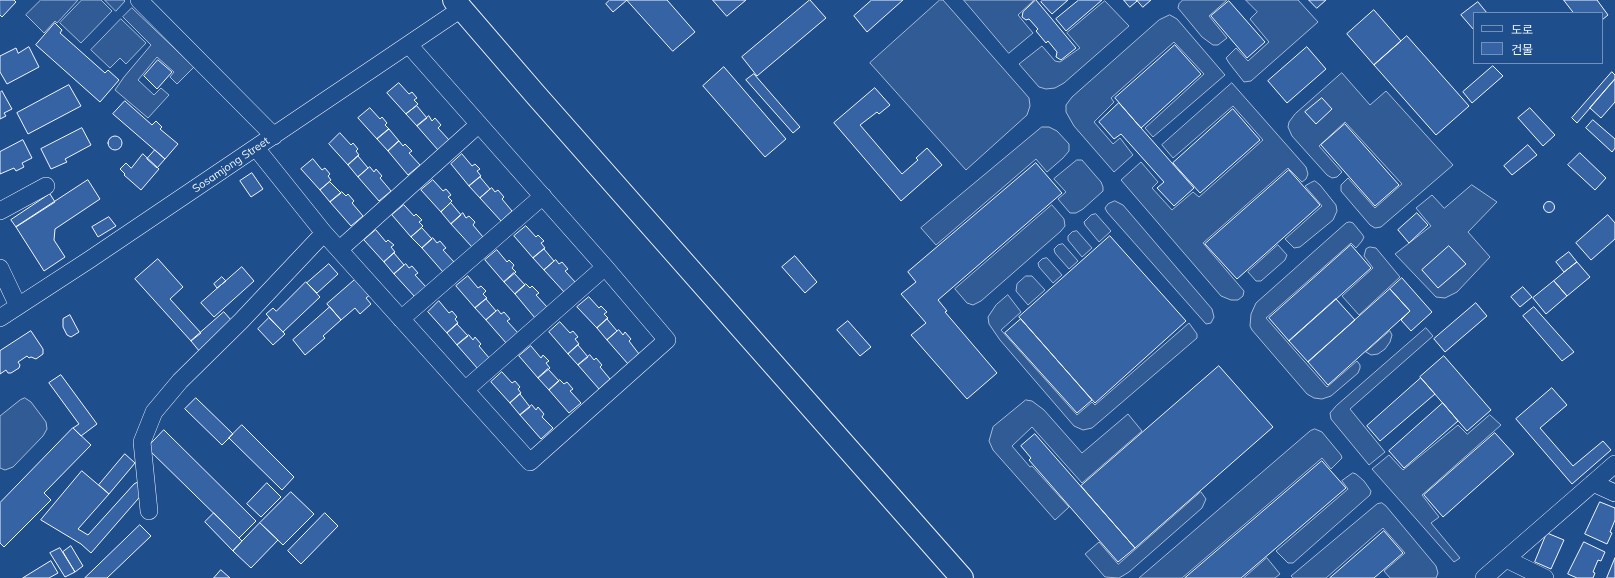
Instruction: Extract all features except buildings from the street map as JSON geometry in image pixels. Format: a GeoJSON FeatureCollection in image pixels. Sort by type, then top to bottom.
{"type":"FeatureCollection","features":[{"type":"Feature","properties":{"kind":"main road"},"geometry":{"type":"LineString","coordinates":[[458,4],[535,94],[962,578]]}},
{"type":"Feature","properties":{"kind":"street"},"geometry":{"type":"LineString","coordinates":[[139,0],[274,136]]}},
{"type":"Feature","properties":{"kind":"street","name":"Sosamjong Street"},"geometry":{"type":"LineString","coordinates":[[0,318],[409,45],[458,4]]}},
{"type":"Feature","properties":{"kind":"street"},"geometry":{"type":"LineString","coordinates":[[256,148],[324,233],[530,462],[667,340],[544,196],[409,45]]}},
{"type":"Feature","properties":{"kind":"street"},"geometry":{"type":"LineString","coordinates":[[340,249],[479,124]]}},
{"type":"Feature","properties":{"kind":"street"},"geometry":{"type":"LineString","coordinates":[[0,211],[46,186]]}},
{"type":"Feature","properties":{"kind":"street"},"geometry":{"type":"LineString","coordinates":[[401,319],[544,196]]}},
{"type":"Feature","properties":{"kind":"street"},"geometry":{"type":"LineString","coordinates":[[149,511],[142,442],[154,412],[180,382],[241,321],[324,233]]}},
{"type":"Feature","properties":{"kind":"street"},"geometry":{"type":"LineString","coordinates":[[465,390],[605,267]]}},
{"type":"Feature","properties":{"kind":"street"},"geometry":{"type":"LineString","coordinates":[[0,268],[18,306]]}},
{"type":"Feature","properties":{"kind":"street"},"geometry":{"type":"LineString","coordinates":[[1484,578],[1615,464]]}},
{"type":"Feature","properties":{"kind":"street"},"geometry":{"type":"LineString","coordinates":[[1594,483],[1615,493]]}},
{"type":"Feature","properties":{"kind":"street"},"geometry":{"type":"LineString","coordinates":[[1506,559],[1545,578]]}},
{"type":"Feature","properties":{"kind":"shaded area"},"geometry":{"type":"Polygon","coordinates":[[[41,0],[78,0],[57,23],[55,21],[44,33],[26,15],[41,0]]]}},
{"type":"Feature","properties":{"kind":"shaded area"},"geometry":{"type":"Polygon","coordinates":[[[82,0],[101,0],[112,11],[81,43],[60,23],[82,0]]]}},
{"type":"Feature","properties":{"kind":"shaded area"},"geometry":{"type":"Polygon","coordinates":[[[105,0],[124,0],[125,1],[116,11],[105,0]]]}},
{"type":"Feature","properties":{"kind":"shaded area"},"geometry":{"type":"Polygon","coordinates":[[[940,0],[943,0],[1029,98],[1030,106],[1027,115],[966,170],[870,63],[940,0]]]}},
{"type":"Feature","properties":{"kind":"shaded area"},"geometry":{"type":"Polygon","coordinates":[[[964,0],[1034,0],[1018,15],[1033,33],[1009,53],[964,0]]]}},
{"type":"Feature","properties":{"kind":"shaded area"},"geometry":{"type":"Polygon","coordinates":[[[1183,0],[1227,0],[1209,16],[1227,38],[1218,45],[1213,45],[1202,37],[1178,8],[1179,4],[1183,0]]]}},
{"type":"Feature","properties":{"kind":"shaded area"},"geometry":{"type":"Polygon","coordinates":[[[1246,0],[1298,0],[1318,22],[1251,81],[1244,82],[1226,58],[1236,48],[1248,61],[1269,42],[1250,19],[1257,12],[1246,0]]]}},
{"type":"Feature","properties":{"kind":"shaded area"},"geometry":{"type":"Polygon","coordinates":[[[1105,1],[1129,26],[1064,83],[1055,88],[1046,89],[1039,87],[1019,64],[1042,46],[1055,61],[1060,62],[1080,48],[1067,33],[1105,1]]]}},
{"type":"Feature","properties":{"kind":"shaded area"},"geometry":{"type":"Polygon","coordinates":[[[132,8],[194,67],[177,84],[170,77],[174,72],[157,57],[138,80],[154,95],[161,88],[169,95],[148,118],[115,90],[151,45],[123,17],[132,8]]]}},
{"type":"Feature","properties":{"kind":"shaded area"},"geometry":{"type":"Polygon","coordinates":[[[1170,15],[1177,19],[1225,75],[1153,137],[1145,128],[1204,74],[1174,42],[1111,98],[1114,102],[1094,122],[1113,144],[1120,138],[1133,155],[1114,172],[1074,126],[1066,112],[1066,105],[1072,97],[1159,20],[1170,15]]]}},
{"type":"Feature","properties":{"kind":"shaded area"},"geometry":{"type":"Polygon","coordinates":[[[121,19],[146,43],[126,64],[120,58],[110,68],[91,50],[121,19]]]}},
{"type":"Feature","properties":{"kind":"shaded area"},"geometry":{"type":"Polygon","coordinates":[[[1342,73],[1370,105],[1386,91],[1453,165],[1381,227],[1375,228],[1370,225],[1341,191],[1341,185],[1348,178],[1375,208],[1402,184],[1345,122],[1319,146],[1342,172],[1337,177],[1332,178],[1327,175],[1292,136],[1288,127],[1289,122],[1295,114],[1342,73]]]}},
{"type":"Feature","properties":{"kind":"shaded area"},"geometry":{"type":"Polygon","coordinates":[[[1232,83],[1306,167],[1308,174],[1306,179],[1302,182],[1288,168],[1203,243],[1244,291],[1243,296],[1238,300],[1231,300],[1221,296],[1121,180],[1141,162],[1158,182],[1152,188],[1172,210],[1193,192],[1199,197],[1263,140],[1233,106],[1173,158],[1162,145],[1232,83]]]}},
{"type":"Feature","properties":{"kind":"shaded area"},"geometry":{"type":"Polygon","coordinates":[[[1042,127],[1049,127],[1057,131],[1069,144],[1069,151],[1063,158],[1047,172],[1036,159],[936,245],[921,228],[1042,127]]]}},
{"type":"Feature","properties":{"kind":"shaded area"},"geometry":{"type":"Polygon","coordinates":[[[1077,160],[1082,160],[1101,182],[1103,191],[1083,209],[1076,213],[1070,213],[1058,199],[1066,192],[1054,179],[1077,160]]]}},
{"type":"Feature","properties":{"kind":"shaded area"},"geometry":{"type":"Polygon","coordinates":[[[1315,181],[1336,205],[1337,211],[1333,220],[1300,247],[1294,248],[1285,239],[1322,206],[1305,186],[1315,181]]]}},
{"type":"Feature","properties":{"kind":"shaded area"},"geometry":{"type":"Polygon","coordinates":[[[1472,185],[1497,202],[1468,232],[1490,257],[1457,292],[1445,298],[1436,297],[1395,254],[1431,226],[1416,208],[1432,195],[1444,208],[1472,185]]]}},
{"type":"Feature","properties":{"kind":"shaded area"},"geometry":{"type":"Polygon","coordinates":[[[1115,201],[1123,205],[1212,309],[1214,317],[1211,323],[1206,324],[1107,212],[1105,208],[1108,204],[1115,201]]]}},
{"type":"Feature","properties":{"kind":"shaded area"},"geometry":{"type":"Polygon","coordinates":[[[1052,205],[1064,219],[1065,226],[1061,231],[981,301],[973,305],[967,303],[955,289],[1052,205]]]}},
{"type":"Feature","properties":{"kind":"shaded area"},"geometry":{"type":"Polygon","coordinates":[[[1096,214],[1111,231],[1099,242],[1084,222],[1091,215],[1096,214]]]}},
{"type":"Feature","properties":{"kind":"shaded area"},"geometry":{"type":"Polygon","coordinates":[[[1346,223],[1353,223],[1364,237],[1356,248],[1351,243],[1266,318],[1327,387],[1357,361],[1360,365],[1358,373],[1331,396],[1322,399],[1314,398],[1307,394],[1252,330],[1250,326],[1251,314],[1256,303],[1346,223]]]}},
{"type":"Feature","properties":{"kind":"shaded area"},"geometry":{"type":"Polygon","coordinates":[[[1077,231],[1092,248],[1082,257],[1068,240],[1068,236],[1072,232],[1077,231]]]}},
{"type":"Feature","properties":{"kind":"shaded area"},"geometry":{"type":"Polygon","coordinates":[[[1063,244],[1078,261],[1069,269],[1055,253],[1054,249],[1058,245],[1063,244]]]}},
{"type":"Feature","properties":{"kind":"shaded area"},"geometry":{"type":"Polygon","coordinates":[[[1278,245],[1287,255],[1285,260],[1261,281],[1256,281],[1248,272],[1278,245]]]}},
{"type":"Feature","properties":{"kind":"shaded area"},"geometry":{"type":"Polygon","coordinates":[[[1370,247],[1376,248],[1400,277],[1359,315],[1342,296],[1373,268],[1364,256],[1366,249],[1370,247]]]}},
{"type":"Feature","properties":{"kind":"shaded area"},"geometry":{"type":"Polygon","coordinates":[[[1047,258],[1062,275],[1053,283],[1039,267],[1038,263],[1042,259],[1047,258]]]}},
{"type":"Feature","properties":{"kind":"shaded area"},"geometry":{"type":"Polygon","coordinates":[[[1026,276],[1032,276],[1045,290],[1028,305],[1016,291],[1017,284],[1026,276]]]}},
{"type":"Feature","properties":{"kind":"shaded area"},"geometry":{"type":"Polygon","coordinates":[[[1008,295],[1021,312],[1001,330],[1077,415],[1092,402],[1095,405],[1189,323],[1197,334],[1197,338],[1092,428],[1083,430],[1074,426],[1000,340],[989,324],[988,317],[996,305],[1008,295]]]}},
{"type":"Feature","properties":{"kind":"shaded area"},"geometry":{"type":"Polygon","coordinates":[[[1426,328],[1433,336],[1350,409],[1385,452],[1369,465],[1331,419],[1330,413],[1336,406],[1426,328]]]}},
{"type":"Feature","properties":{"kind":"shaded area"},"geometry":{"type":"Polygon","coordinates":[[[1390,331],[1392,335],[1390,342],[1385,349],[1378,354],[1371,355],[1366,352],[1390,331]]]}},
{"type":"Feature","properties":{"kind":"shaded area"},"geometry":{"type":"Polygon","coordinates":[[[25,398],[31,402],[46,422],[47,429],[43,436],[13,467],[5,470],[0,468],[0,416],[20,400],[25,398]]]}},
{"type":"Feature","properties":{"kind":"shaded area"},"geometry":{"type":"Polygon","coordinates":[[[1026,400],[1032,401],[1044,410],[1082,453],[1128,414],[1142,431],[1082,483],[1032,427],[1012,446],[1069,507],[1055,520],[993,450],[989,441],[993,427],[1026,400]]]}},
{"type":"Feature","properties":{"kind":"shaded area"},"geometry":{"type":"Polygon","coordinates":[[[1490,415],[1501,425],[1422,495],[1439,517],[1431,523],[1460,558],[1454,562],[1372,469],[1389,455],[1403,470],[1458,425],[1467,434],[1490,415]]]}},
{"type":"Feature","properties":{"kind":"shaded area"},"geometry":{"type":"Polygon","coordinates":[[[1315,429],[1322,432],[1341,455],[1342,458],[1331,469],[1322,458],[1182,578],[1139,578],[1310,431],[1315,429]]]}},
{"type":"Feature","properties":{"kind":"shaded area"},"geometry":{"type":"Polygon","coordinates":[[[1353,473],[1364,481],[1371,491],[1370,495],[1293,563],[1288,563],[1276,551],[1348,489],[1342,481],[1353,473]]]}},
{"type":"Feature","properties":{"kind":"shaded area"},"geometry":{"type":"Polygon","coordinates":[[[1201,492],[1206,499],[1202,508],[1129,572],[1119,578],[1105,577],[1085,554],[1099,542],[1118,564],[1201,492]]]}},
{"type":"Feature","properties":{"kind":"shaded area"},"geometry":{"type":"Polygon","coordinates":[[[1382,503],[1436,566],[1438,573],[1436,578],[1390,578],[1384,571],[1405,553],[1383,528],[1326,578],[1293,578],[1291,576],[1377,504],[1382,503]]]}},
{"type":"Feature","properties":{"kind":"shaded area"},"geometry":{"type":"Polygon","coordinates":[[[1267,558],[1280,574],[1275,578],[1244,578],[1267,558]]]}}]}
